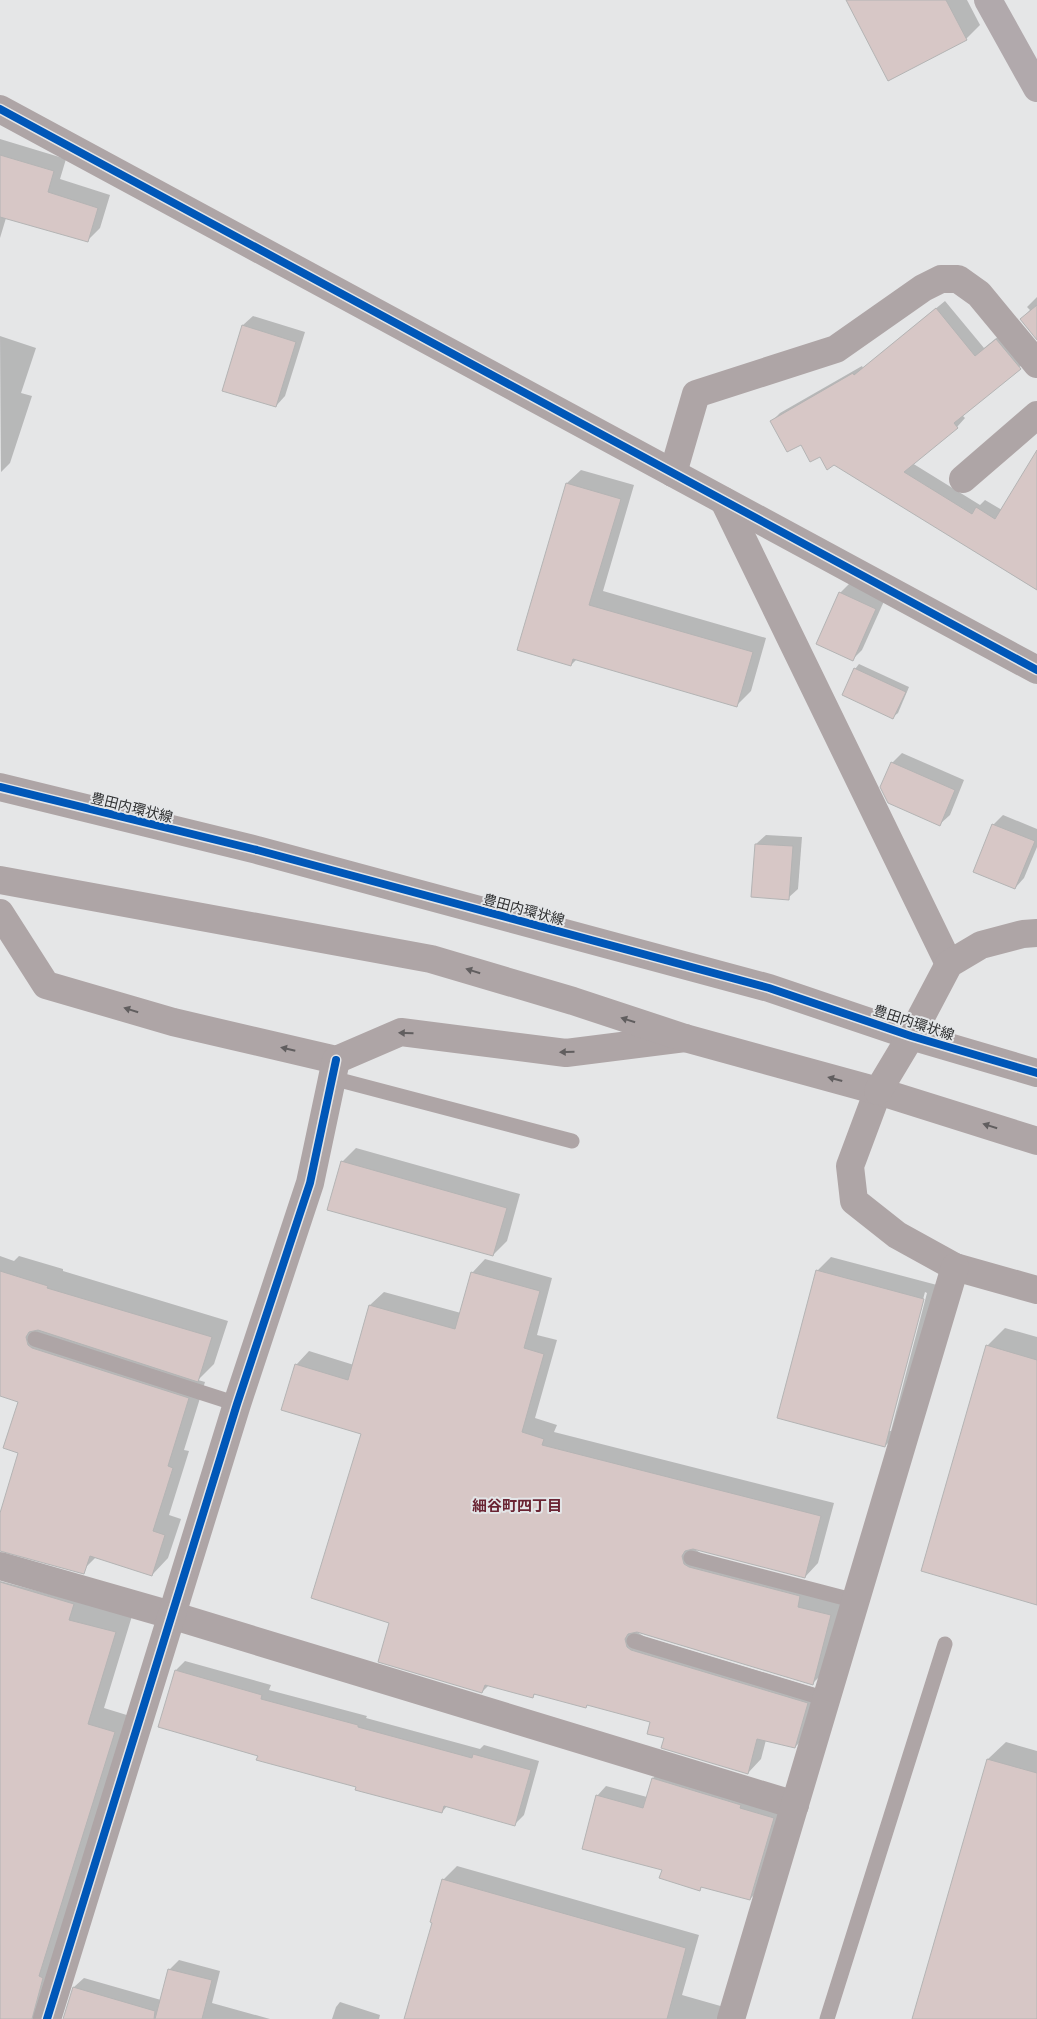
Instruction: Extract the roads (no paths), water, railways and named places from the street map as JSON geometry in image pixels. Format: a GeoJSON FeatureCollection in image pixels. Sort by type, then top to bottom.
{"type":"FeatureCollection","features":[{"type":"Feature","properties":{"kind":"highway"},"geometry":{"type":"LineString","coordinates":[[988,0],[1037,88]]}},
{"type":"Feature","properties":{"kind":"street"},"geometry":{"type":"LineString","coordinates":[[0,109],[1037,670]]}},
{"type":"Feature","properties":{"kind":"street"},"geometry":{"type":"LineString","coordinates":[[674,473],[696,394],[836,349],[923,288],[941,279],[958,279],[979,294],[1037,364]]}},
{"type":"Feature","properties":{"kind":"street"},"geometry":{"type":"LineString","coordinates":[[963,479],[1037,415]]}},
{"type":"Feature","properties":{"kind":"street"},"geometry":{"type":"LineString","coordinates":[[724,501],[949,964]]}},
{"type":"Feature","properties":{"kind":"street","name":"豊田内環状線"},"geometry":{"type":"LineString","coordinates":[[0,788],[257,850],[769,988],[911,1036],[1037,1073]]}},
{"type":"Feature","properties":{"kind":"street"},"geometry":{"type":"LineString","coordinates":[[0,880],[431,959],[573,1001],[685,1038],[878,1091],[1037,1141]]}},
{"type":"Feature","properties":{"kind":"street"},"geometry":{"type":"LineString","coordinates":[[0,914],[46,985],[334,1069],[401,1032],[566,1053],[685,1038]]}},
{"type":"Feature","properties":{"kind":"street"},"geometry":{"type":"LineString","coordinates":[[1037,933],[1022,934],[981,945],[949,964],[911,1036],[878,1091],[850,1166],[854,1201],[897,1235],[955,1267],[1037,1290]]}},
{"type":"Feature","properties":{"kind":"street"},"geometry":{"type":"LineString","coordinates":[[47,2019],[237,1404],[310,1183],[334,1069]]}},
{"type":"Feature","properties":{"kind":"street"},"geometry":{"type":"LineString","coordinates":[[730,2019],[955,1267]]}},
{"type":"Feature","properties":{"kind":"street"},"geometry":{"type":"LineString","coordinates":[[0,1566],[171,1615],[795,1805]]}},
{"type":"Feature","properties":{"kind":"lane"},"geometry":{"type":"LineString","coordinates":[[334,1069],[572,1141]]}},
{"type":"Feature","properties":{"kind":"lane"},"geometry":{"type":"LineString","coordinates":[[35,1339],[237,1404]]}},
{"type":"Feature","properties":{"kind":"lane"},"geometry":{"type":"LineString","coordinates":[[692,1558],[856,1601]]}},
{"type":"Feature","properties":{"kind":"lane"},"geometry":{"type":"LineString","coordinates":[[634,1641],[826,1699]]}},
{"type":"Feature","properties":{"kind":"lane"},"geometry":{"type":"LineString","coordinates":[[827,2019],[945,1644]]}},
{"type":"Feature","properties":{"kind":"district","name":"細谷町四丁目"},"geometry":{"type":"Point","coordinates":[517,1505]}}]}
